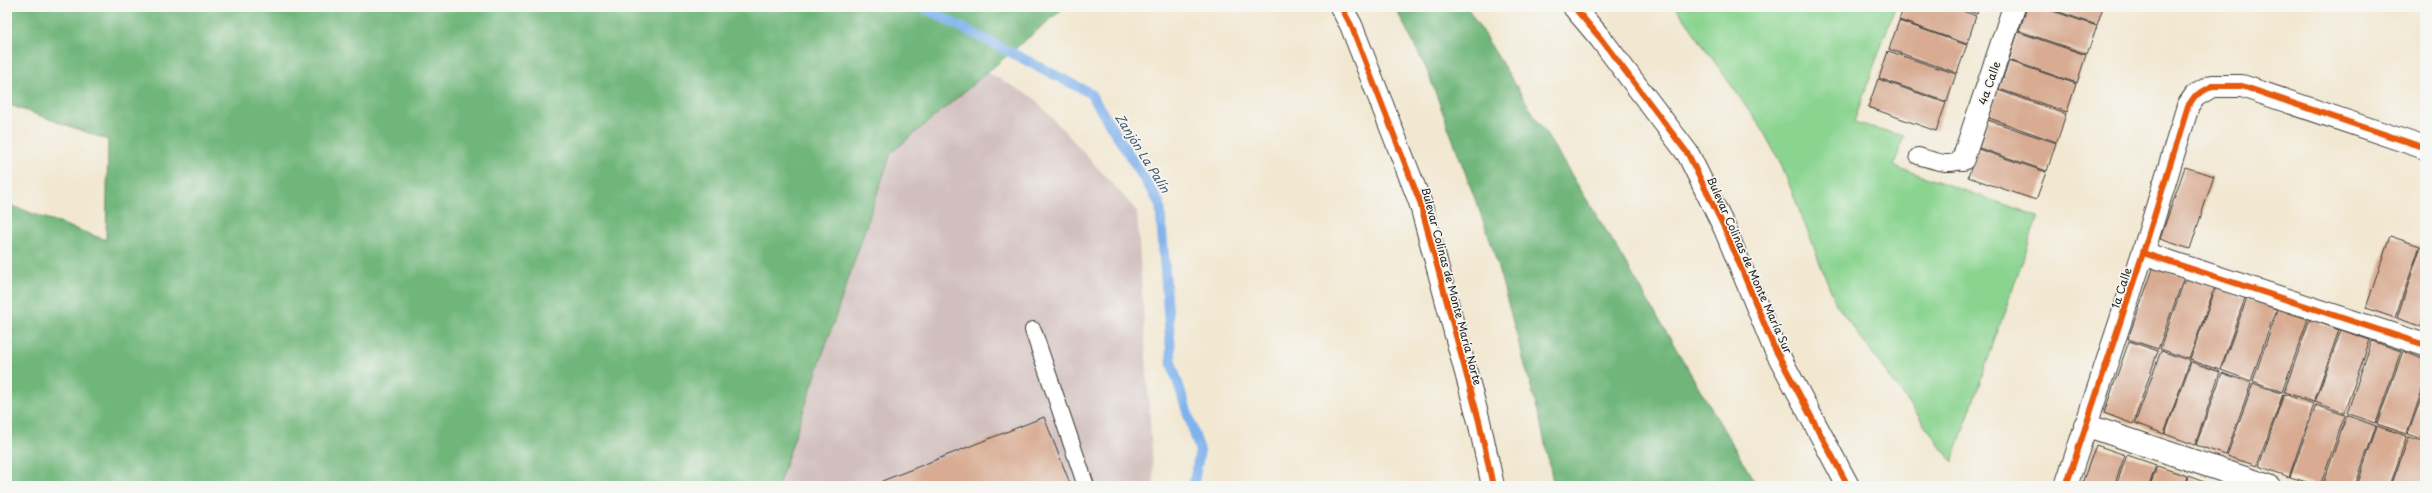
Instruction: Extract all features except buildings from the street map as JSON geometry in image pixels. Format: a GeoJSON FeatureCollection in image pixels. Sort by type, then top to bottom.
{"type":"FeatureCollection","features":[{"type":"Feature","properties":{"kind":"street","name":"Bulevar Colinas de Monte María Norte"},"geometry":{"type":"LineString","coordinates":[[1341,7],[1351,25],[1420,202],[1479,421],[1493,486]]}},
{"type":"Feature","properties":{"kind":"street","name":"Bulevar Colinas de Monte María Sur"},"geometry":{"type":"LineString","coordinates":[[1574,7],[1601,39],[1688,154],[1726,229],[1773,345],[1848,486]]}},
{"type":"Feature","properties":{"kind":"street","name":"4a Calle"},"geometry":{"type":"LineString","coordinates":[[1963,159],[2014,7]]}},
{"type":"Feature","properties":{"kind":"street","name":"1a Calle"},"geometry":{"type":"LineString","coordinates":[[2066,486],[2143,253],[2182,122],[2195,96],[2212,86],[2242,86],[2425,148]]}},
{"type":"Feature","properties":{"kind":"street"},"geometry":{"type":"LineString","coordinates":[[2143,253],[2425,345]]}},
{"type":"Feature","properties":{"kind":"street"},"geometry":{"type":"LineString","coordinates":[[2086,425],[2269,486]]}},
{"type":"Feature","properties":{"kind":"lane"},"geometry":{"type":"LineString","coordinates":[[1918,156],[1945,163],[1958,162],[1963,159]]}},
{"type":"Feature","properties":{"kind":"lane"},"geometry":{"type":"LineString","coordinates":[[1033,330],[1086,486]]}},
{"type":"Feature","properties":{"kind":"shaded area"},"geometry":{"type":"Polygon","coordinates":[[[987,72],[1034,98],[1137,211],[1154,486],[778,486],[891,153],[987,72]]]}},
{"type":"Feature","properties":{"kind":"green space"},"geometry":{"type":"Polygon","coordinates":[[[7,7],[1065,7],[891,153],[778,486],[7,486],[7,204],[106,240],[108,140],[7,104],[7,7]]]}},
{"type":"Feature","properties":{"kind":"green space"},"geometry":{"type":"Polygon","coordinates":[[[1395,7],[1467,7],[1615,245],[1757,486],[1554,486],[1539,416],[1491,242],[1427,70],[1395,7]]]}},
{"type":"Feature","properties":{"kind":"green space"},"geometry":{"type":"Polygon","coordinates":[[[1676,7],[1895,7],[1854,122],[1904,136],[1894,166],[2038,216],[1952,462],[1836,304],[1782,166],[1762,129],[1676,7]]]}},
{"type":"Feature","properties":{"kind":"waterway","name":"Zanjón La Palín"},"geometry":{"type":"LineString","coordinates":[[922,7],[1090,93],[1160,204],[1172,365],[1200,451],[1193,486]]}},
{"type":"Feature","properties":{"kind":"cycle path"},"geometry":{"type":"LineString","coordinates":[[1341,7],[1351,25],[1420,202],[1479,421],[1493,486]]}},
{"type":"Feature","properties":{"kind":"cycle path"},"geometry":{"type":"LineString","coordinates":[[1574,7],[1601,39],[1688,154],[1725,229],[1773,345],[1848,486]]}},
{"type":"Feature","properties":{"kind":"cycle path"},"geometry":{"type":"LineString","coordinates":[[2066,486],[2143,253],[2188,106],[2195,96],[2212,86],[2242,86],[2425,148]]}},
{"type":"Feature","properties":{"kind":"cycle path"},"geometry":{"type":"LineString","coordinates":[[2143,253],[2425,345]]}}]}
